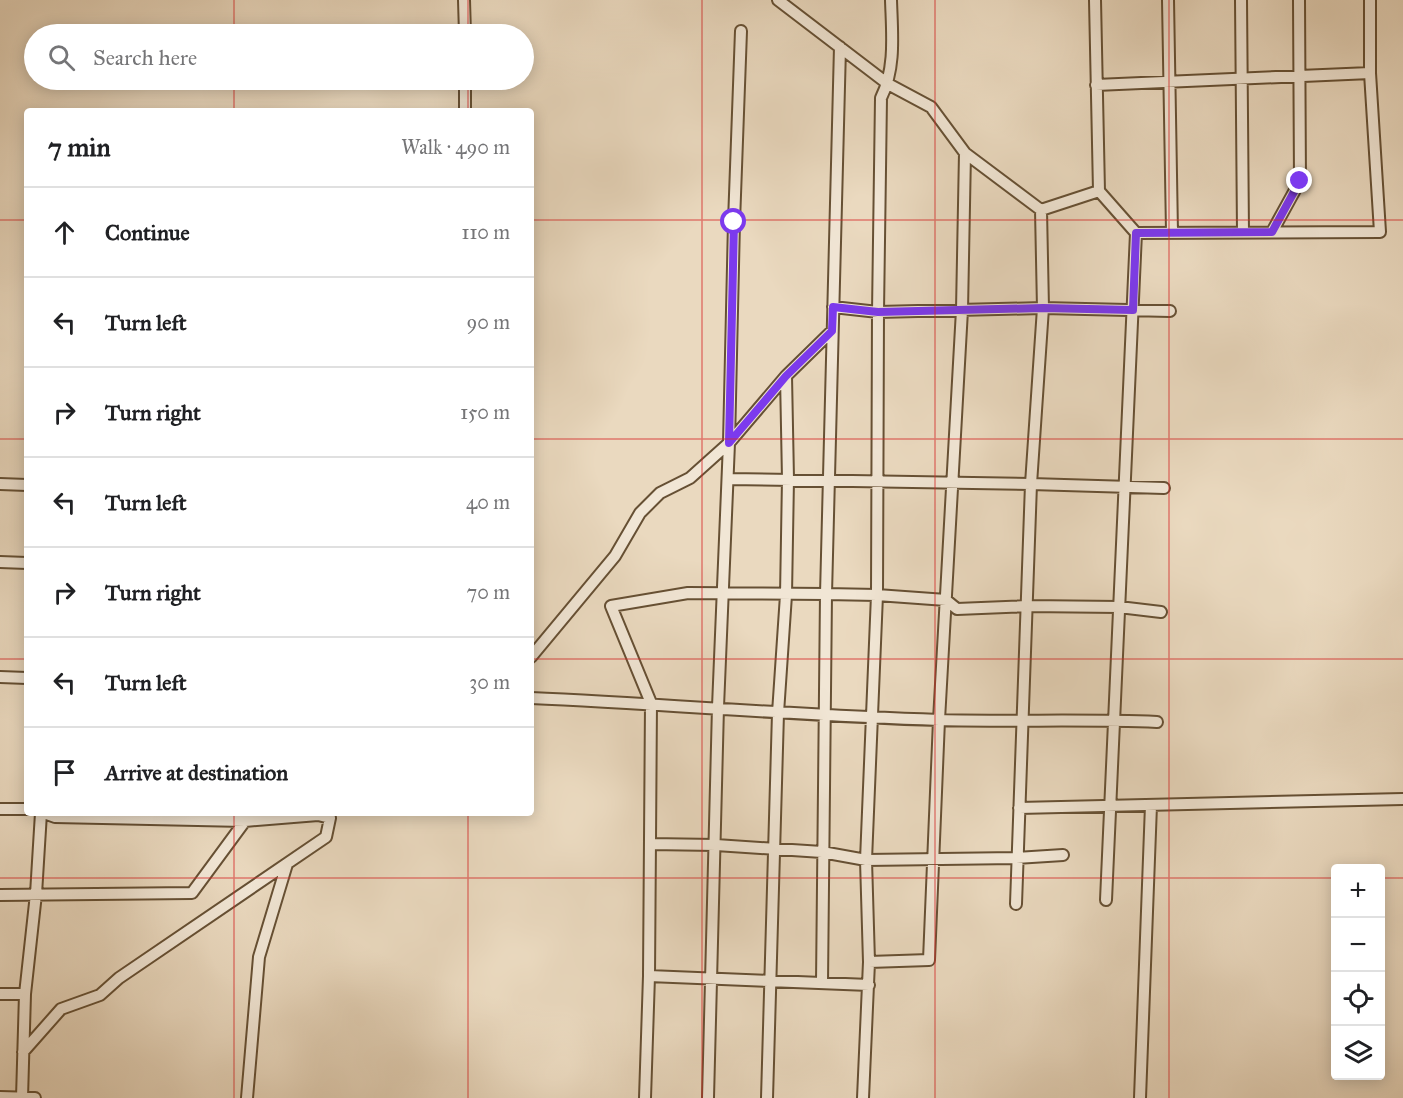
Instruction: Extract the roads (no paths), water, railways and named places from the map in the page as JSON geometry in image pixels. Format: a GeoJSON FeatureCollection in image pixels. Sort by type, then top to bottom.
{"type":"FeatureCollection","features":[{"type":"Feature","properties":{"kind":"street"},"geometry":{"type":"LineString","coordinates":[[464,0],[465,24]]}},
{"type":"Feature","properties":{"kind":"street"},"geometry":{"type":"LineString","coordinates":[[778,0],[888,84],[931,107],[965,153],[1041,210]]}},
{"type":"Feature","properties":{"kind":"street"},"geometry":{"type":"LineString","coordinates":[[864,1098],[869,962],[866,860],[877,595],[881,98],[888,84],[892,58],[891,0]]}},
{"type":"Feature","properties":{"kind":"street"},"geometry":{"type":"LineString","coordinates":[[1095,0],[1099,191],[1136,233],[1106,900]]}},
{"type":"Feature","properties":{"kind":"street"},"geometry":{"type":"LineString","coordinates":[[1168,0],[1172,232]]}},
{"type":"Feature","properties":{"kind":"street"},"geometry":{"type":"LineString","coordinates":[[1241,0],[1243,232]]}},
{"type":"Feature","properties":{"kind":"street"},"geometry":{"type":"LineString","coordinates":[[1272,232],[1300,181],[1299,0]]}},
{"type":"Feature","properties":{"kind":"street"},"geometry":{"type":"LineString","coordinates":[[1136,233],[1380,232],[1370,73],[1370,0]]}},
{"type":"Feature","properties":{"kind":"street"},"geometry":{"type":"LineString","coordinates":[[708,1098],[718,707],[728,479],[741,31]]}},
{"type":"Feature","properties":{"kind":"street"},"geometry":{"type":"LineString","coordinates":[[822,983],[826,594],[840,47]]}},
{"type":"Feature","properties":{"kind":"street"},"geometry":{"type":"LineString","coordinates":[[1096,85],[1370,73]]}},
{"type":"Feature","properties":{"kind":"street"},"geometry":{"type":"LineString","coordinates":[[465,90],[465,108]]}},
{"type":"Feature","properties":{"kind":"street"},"geometry":{"type":"LineString","coordinates":[[869,962],[929,960],[939,720],[962,310],[965,153]]}},
{"type":"Feature","properties":{"kind":"street"},"geometry":{"type":"LineString","coordinates":[[1041,210],[1099,191]]}},
{"type":"Feature","properties":{"kind":"street"},"geometry":{"type":"LineString","coordinates":[[1016,904],[1031,484],[1043,308],[1041,210]]}},
{"type":"Feature","properties":{"kind":"street"},"geometry":{"type":"LineString","coordinates":[[833,307],[878,312],[1043,308],[1170,311]]}},
{"type":"Feature","properties":{"kind":"street"},"geometry":{"type":"LineString","coordinates":[[534,653],[615,556],[640,513],[660,493],[690,478],[729,443],[786,376],[832,331]]}},
{"type":"Feature","properties":{"kind":"street"},"geometry":{"type":"LineString","coordinates":[[767,1098],[778,713],[786,595],[788,479],[786,376]]}},
{"type":"Feature","properties":{"kind":"street"},"geometry":{"type":"LineString","coordinates":[[728,479],[1164,488]]}},
{"type":"Feature","properties":{"kind":"street"},"geometry":{"type":"LineString","coordinates":[[0,484],[24,485]]}},
{"type":"Feature","properties":{"kind":"street"},"geometry":{"type":"LineString","coordinates":[[0,562],[24,563]]}},
{"type":"Feature","properties":{"kind":"street"},"geometry":{"type":"LineString","coordinates":[[645,1098],[649,976],[651,703],[611,606],[688,593],[826,594],[946,600],[957,609],[1027,606],[1119,607],[1161,612]]}},
{"type":"Feature","properties":{"kind":"street"},"geometry":{"type":"LineString","coordinates":[[0,677],[24,678]]}},
{"type":"Feature","properties":{"kind":"street"},"geometry":{"type":"LineString","coordinates":[[534,698],[939,720],[1157,722]]}},
{"type":"Feature","properties":{"kind":"street"},"geometry":{"type":"LineString","coordinates":[[1019,808],[1403,799]]}},
{"type":"Feature","properties":{"kind":"street"},"geometry":{"type":"LineString","coordinates":[[1140,1098],[1151,805]]}},
{"type":"Feature","properties":{"kind":"street"},"geometry":{"type":"LineString","coordinates":[[0,809],[24,809]]}},
{"type":"Feature","properties":{"kind":"street"},"geometry":{"type":"LineString","coordinates":[[22,1098],[25,994],[36,894],[50,816]]}},
{"type":"Feature","properties":{"kind":"street"},"geometry":{"type":"LineString","coordinates":[[106,816],[245,821],[306,816]]}},
{"type":"Feature","properties":{"kind":"street"},"geometry":{"type":"LineString","coordinates":[[23,1052],[61,1009],[100,995],[119,978],[326,837],[330,818],[322,816]]}},
{"type":"Feature","properties":{"kind":"street"},"geometry":{"type":"LineString","coordinates":[[0,895],[192,893],[245,821]]}},
{"type":"Feature","properties":{"kind":"street"},"geometry":{"type":"LineString","coordinates":[[650,844],[716,845],[822,852],[866,860],[1016,858],[1063,855]]}},
{"type":"Feature","properties":{"kind":"street"},"geometry":{"type":"LineString","coordinates":[[247,1098],[259,957],[287,864]]}},
{"type":"Feature","properties":{"kind":"street"},"geometry":{"type":"LineString","coordinates":[[649,976],[868,985]]}},
{"type":"Feature","properties":{"kind":"street"},"geometry":{"type":"LineString","coordinates":[[0,994],[25,994]]}},
{"type":"Feature","properties":{"kind":"street"},"geometry":{"type":"LineString","coordinates":[[0,1097],[35,1098]]}}]}
